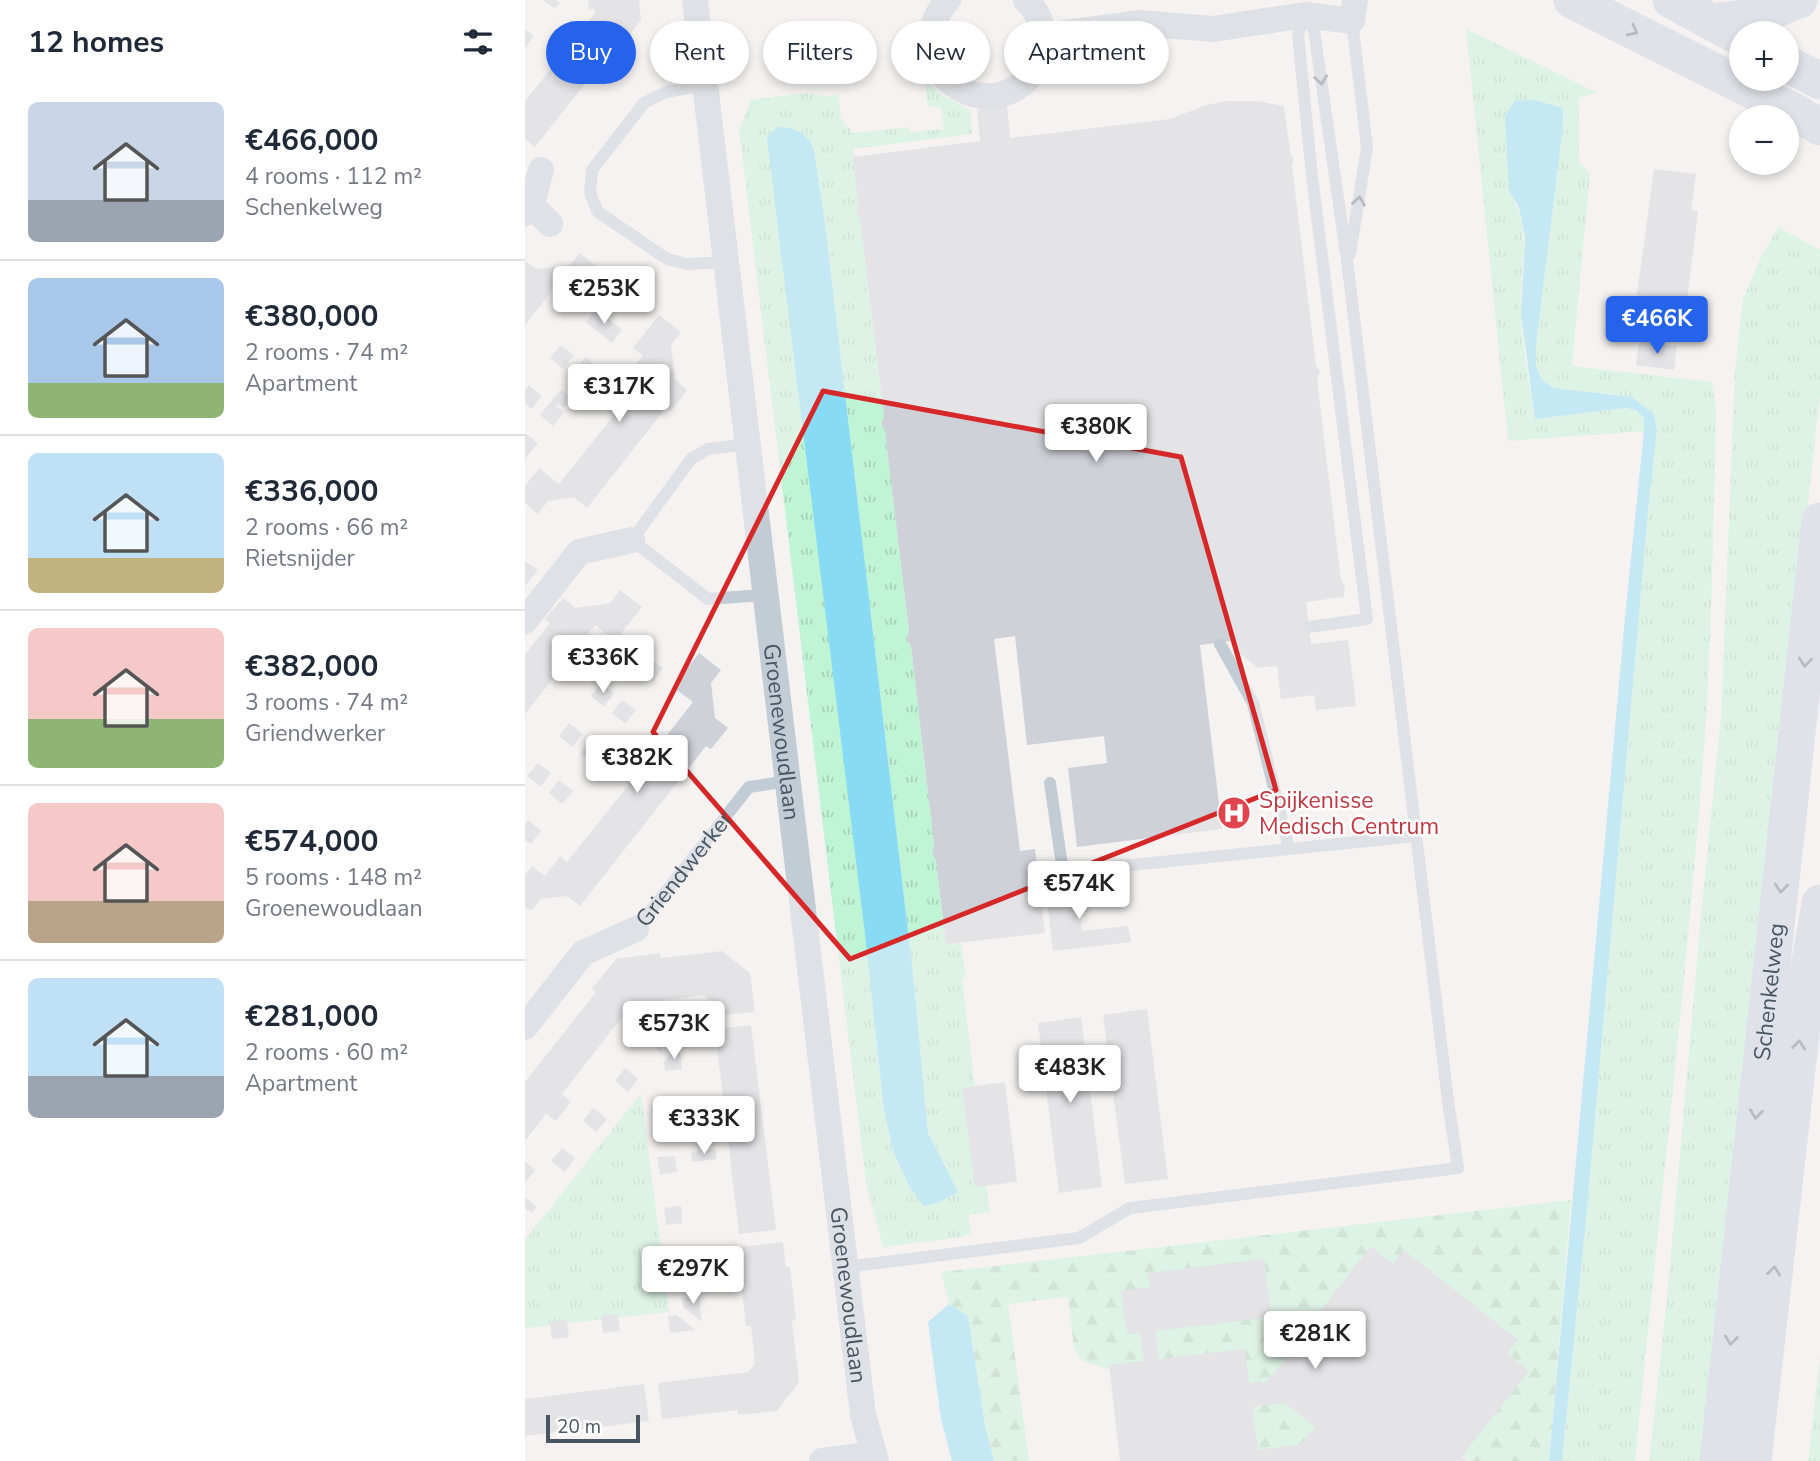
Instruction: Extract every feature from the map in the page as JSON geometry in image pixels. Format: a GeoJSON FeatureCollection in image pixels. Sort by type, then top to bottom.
{"type":"FeatureCollection","features":[{"type":"Feature","properties":{"kind":"main road"},"geometry":{"type":"LineString","coordinates":[[1572,0],[1820,127]]}},
{"type":"Feature","properties":{"kind":"main road"},"geometry":{"type":"LineString","coordinates":[[1671,0],[1727,30],[1799,0]]}},
{"type":"Feature","properties":{"kind":"main road"},"geometry":{"type":"LineString","coordinates":[[1799,70],[1820,81]]}},
{"type":"Feature","properties":{"kind":"main road","name":"Schenkelweg"},"geometry":{"type":"LineString","coordinates":[[1718,1461],[1820,521]]}},
{"type":"Feature","properties":{"kind":"main road","name":"Schenkelweg"},"geometry":{"type":"LineString","coordinates":[[1753,1461],[1807,980],[1820,903]]}},
{"type":"Feature","properties":{"kind":"street","name":"Groenewoudlaan"},"geometry":{"type":"LineString","coordinates":[[695,0],[863,1415],[875,1457]]}},
{"type":"Feature","properties":{"kind":"street"},"geometry":{"type":"LineString","coordinates":[[948,0],[940,9],[933,26],[931,44],[936,62],[946,78],[969,93],[996,96],[1022,84]]}},
{"type":"Feature","properties":{"kind":"street"},"geometry":{"type":"LineString","coordinates":[[1026,0],[1040,21]]}},
{"type":"Feature","properties":{"kind":"street"},"geometry":{"type":"LineString","coordinates":[[1169,25],[1213,29],[1308,7],[1353,11]]}},
{"type":"Feature","properties":{"kind":"street"},"geometry":{"type":"LineString","coordinates":[[541,170],[527,205],[550,224]]}},
{"type":"Feature","properties":{"kind":"street"},"geometry":{"type":"LineString","coordinates":[[525,621],[579,552],[632,540]]}},
{"type":"Feature","properties":{"kind":"street","name":"Griendwerker"},"geometry":{"type":"LineString","coordinates":[[525,1027],[583,953],[636,929]]}},
{"type":"Feature","properties":{"kind":"street"},"geometry":{"type":"LineString","coordinates":[[822,1461],[875,1457]]}},
{"type":"Feature","properties":{"kind":"lane"},"geometry":{"type":"LineString","coordinates":[[846,1267],[1079,1237],[1130,1208],[1458,1168],[1348,268],[1314,30],[1308,7]]}},
{"type":"Feature","properties":{"kind":"lane"},"geometry":{"type":"LineString","coordinates":[[1308,7],[1298,34],[1300,60],[1367,619],[1309,627]]}},
{"type":"Feature","properties":{"kind":"lane"},"geometry":{"type":"LineString","coordinates":[[1348,268],[1367,147],[1353,11]]}},
{"type":"Feature","properties":{"kind":"lane"},"geometry":{"type":"LineString","coordinates":[[704,85],[666,92],[644,103],[592,170],[590,193],[599,212],[667,259],[687,264],[727,262]]}},
{"type":"Feature","properties":{"kind":"lane"},"geometry":{"type":"LineString","coordinates":[[747,444],[708,449],[691,459],[632,540],[708,598],[765,595]]}},
{"type":"Feature","properties":{"kind":"lane"},"geometry":{"type":"LineString","coordinates":[[1220,644],[1253,703],[1289,849]]}},
{"type":"Feature","properties":{"kind":"lane","name":"Griendwerker"},"geometry":{"type":"LineString","coordinates":[[636,929],[749,787],[789,781]]}},
{"type":"Feature","properties":{"kind":"lane"},"geometry":{"type":"LineString","coordinates":[[1050,783],[1063,872],[1416,836]]}},
{"type":"Feature","properties":{"kind":"highlighted area"},"geometry":{"type":"Polygon","coordinates":[[[823,391],[1181,457],[1276,790],[850,959],[653,732],[823,391]]]}},
{"type":"Feature","properties":{"kind":"green space"},"geometry":{"type":"Polygon","coordinates":[[[1466,29],[1598,93],[1579,98],[1579,161],[1590,174],[1572,366],[1712,382],[1716,410],[1710,639],[1702,775],[1635,1461],[1562,1461],[1657,430],[1654,414],[1632,397],[1553,388],[1542,380],[1536,367],[1536,345],[1563,108],[1509,191],[1517,206],[1523,237],[1521,317],[1535,419],[1625,408],[1636,410],[1644,418],[1644,431],[1508,441],[1466,29]]]}},
{"type":"Feature","properties":{"kind":"green space"},"geometry":{"type":"Polygon","coordinates":[[[925,84],[930,84],[939,93],[970,110],[972,134],[853,149],[858,203],[856,211],[860,218],[884,417],[881,423],[885,432],[909,630],[907,639],[911,646],[934,844],[932,853],[936,860],[946,944],[961,943],[966,977],[962,978],[990,1212],[969,1215],[971,1234],[962,1237],[883,1247],[866,1183],[739,129],[751,100],[806,93],[839,95],[841,119],[853,133],[908,127],[910,132],[944,129],[941,108],[928,106],[925,84]],[[812,143],[864,926],[884,1110],[893,1151],[909,1186],[958,1192],[928,1133],[913,974],[825,223],[812,143]]]}},
{"type":"Feature","properties":{"kind":"green space"},"geometry":{"type":"Polygon","coordinates":[[[1778,227],[1820,250],[1820,395],[1701,1461],[1649,1461],[1668,1288],[1721,717],[1735,370],[1743,298],[1778,227]]]}},
{"type":"Feature","properties":{"kind":"green space"},"geometry":{"type":"Polygon","coordinates":[[[641,1093],[669,1312],[525,1328],[525,1240],[641,1093]]]}},
{"type":"Feature","properties":{"kind":"green space"},"geometry":{"type":"Polygon","coordinates":[[[1571,1200],[1549,1461],[1471,1461],[1457,1452],[1317,1424],[1298,1449],[1253,1452],[1239,1350],[1107,1369],[1082,1361],[1074,1348],[1068,1297],[1008,1304],[1029,1461],[994,1461],[985,1425],[968,1316],[949,1304],[941,1272],[1571,1200]]]}},
{"type":"Feature","properties":{"kind":"green space"},"geometry":{"type":"Polygon","coordinates":[[[1820,1356],[1820,1461],[1808,1461],[1820,1356]]]}},
{"type":"Feature","properties":{"kind":"water"},"geometry":{"type":"Polygon","coordinates":[[[1534,100],[1563,108],[1536,345],[1536,367],[1542,380],[1553,388],[1632,397],[1654,414],[1657,430],[1562,1461],[1549,1461],[1644,418],[1636,410],[1625,408],[1535,419],[1521,315],[1525,238],[1519,207],[1509,191],[1505,115],[1515,101],[1534,100]]]}},
{"type":"Feature","properties":{"kind":"water"},"geometry":{"type":"Polygon","coordinates":[[[779,127],[791,128],[801,133],[809,140],[814,151],[825,223],[913,974],[928,1133],[958,1192],[940,1202],[923,1206],[909,1186],[893,1151],[884,1110],[864,926],[767,139],[771,132],[779,127]]]}},
{"type":"Feature","properties":{"kind":"water"},"geometry":{"type":"Polygon","coordinates":[[[949,1304],[968,1316],[985,1425],[994,1461],[952,1461],[941,1419],[928,1322],[949,1304]]]}},
{"type":"Feature","properties":{"kind":"building"},"geometry":{"type":"Polygon","coordinates":[[[543,0],[556,0],[560,3],[555,9],[543,0]]]}},
{"type":"Feature","properties":{"kind":"building"},"geometry":{"type":"Polygon","coordinates":[[[588,0],[639,0],[641,20],[636,27],[636,21],[589,21],[595,13],[594,9],[589,9],[588,0]]]}},
{"type":"Feature","properties":{"kind":"building"},"geometry":{"type":"Polygon","coordinates":[[[525,29],[534,36],[525,48],[525,29]]]}},
{"type":"Feature","properties":{"kind":"building"},"geometry":{"type":"Polygon","coordinates":[[[546,75],[546,84],[585,84],[535,147],[525,139],[525,101],[546,75]]]}},
{"type":"Feature","properties":{"kind":"building"},"geometry":{"type":"Polygon","coordinates":[[[1227,101],[1256,101],[1284,106],[1290,152],[1294,160],[1292,165],[1316,366],[1320,372],[1317,380],[1341,580],[1345,587],[1344,597],[1306,602],[1311,644],[1348,640],[1356,706],[1316,710],[1314,695],[1281,699],[1277,666],[1258,668],[1232,647],[1231,641],[1200,645],[1222,829],[1077,847],[1068,768],[1107,763],[1104,736],[1027,745],[1015,636],[994,639],[1020,851],[1035,849],[1045,933],[946,944],[936,860],[932,853],[934,844],[911,646],[907,639],[909,630],[885,432],[881,423],[884,417],[860,218],[856,211],[858,203],[853,157],[980,141],[977,110],[1007,106],[1010,138],[1170,119],[1206,105],[1227,101]]]}},
{"type":"Feature","properties":{"kind":"building"},"geometry":{"type":"Polygon","coordinates":[[[1654,169],[1696,174],[1691,210],[1698,211],[1687,301],[1637,295],[1654,169]]]}},
{"type":"Feature","properties":{"kind":"building"},"geometry":{"type":"Polygon","coordinates":[[[580,253],[601,270],[575,303],[555,287],[525,325],[525,261],[536,269],[570,265],[580,253]]]}},
{"type":"Feature","properties":{"kind":"building"},"geometry":{"type":"Polygon","coordinates":[[[596,309],[622,330],[612,343],[586,322],[596,309]]]}},
{"type":"Feature","properties":{"kind":"building"},"geometry":{"type":"Polygon","coordinates":[[[659,315],[681,332],[671,345],[675,379],[687,390],[671,411],[666,408],[587,508],[574,497],[548,501],[538,514],[525,503],[525,486],[539,468],[559,484],[607,424],[638,384],[627,376],[643,356],[633,348],[659,315]]]}},
{"type":"Feature","properties":{"kind":"building"},"geometry":{"type":"Polygon","coordinates":[[[1639,341],[1677,346],[1674,370],[1636,365],[1639,341]]]}},
{"type":"Feature","properties":{"kind":"building"},"geometry":{"type":"Polygon","coordinates":[[[561,345],[574,355],[563,369],[550,358],[561,345]]]}},
{"type":"Feature","properties":{"kind":"building"},"geometry":{"type":"Polygon","coordinates":[[[586,357],[599,368],[585,386],[571,375],[586,357]]]}},
{"type":"Feature","properties":{"kind":"building"},"geometry":{"type":"Polygon","coordinates":[[[529,385],[542,396],[532,409],[525,404],[525,390],[529,385]]]}},
{"type":"Feature","properties":{"kind":"building"},"geometry":{"type":"Polygon","coordinates":[[[561,389],[572,398],[564,408],[559,404],[556,407],[564,412],[553,426],[540,415],[561,389]]]}},
{"type":"Feature","properties":{"kind":"building"},"geometry":{"type":"Polygon","coordinates":[[[525,433],[538,443],[525,459],[525,433]]]}},
{"type":"Feature","properties":{"kind":"building"},"geometry":{"type":"Polygon","coordinates":[[[525,561],[538,570],[525,586],[525,561]]]}},
{"type":"Feature","properties":{"kind":"building"},"geometry":{"type":"Polygon","coordinates":[[[620,590],[642,607],[615,641],[595,625],[525,714],[525,655],[550,623],[545,619],[563,598],[575,608],[610,603],[620,590]]]}},
{"type":"Feature","properties":{"kind":"building"},"geometry":{"type":"Polygon","coordinates":[[[636,647],[663,668],[652,681],[635,667],[625,680],[612,670],[622,657],[625,660],[636,647]]]}},
{"type":"Feature","properties":{"kind":"building"},"geometry":{"type":"Polygon","coordinates":[[[699,653],[721,670],[711,683],[715,718],[728,728],[711,749],[706,746],[580,906],[567,896],[541,899],[531,911],[525,907],[525,875],[532,866],[545,876],[560,856],[567,862],[631,782],[622,776],[638,756],[646,762],[693,702],[673,687],[699,653]]]}},
{"type":"Feature","properties":{"kind":"building"},"geometry":{"type":"Polygon","coordinates":[[[601,683],[614,693],[604,707],[591,696],[601,683]]]}},
{"type":"Feature","properties":{"kind":"building"},"geometry":{"type":"Polygon","coordinates":[[[622,700],[636,710],[625,724],[612,713],[622,700]]]}},
{"type":"Feature","properties":{"kind":"building"},"geometry":{"type":"Polygon","coordinates":[[[569,723],[583,734],[572,747],[559,736],[569,723]]]}},
{"type":"Feature","properties":{"kind":"building"},"geometry":{"type":"Polygon","coordinates":[[[591,740],[604,750],[594,764],[580,753],[591,740]]]}},
{"type":"Feature","properties":{"kind":"building"},"geometry":{"type":"Polygon","coordinates":[[[538,763],[551,773],[541,787],[527,776],[538,763]]]}},
{"type":"Feature","properties":{"kind":"building"},"geometry":{"type":"Polygon","coordinates":[[[559,780],[573,791],[562,804],[549,793],[559,780]]]}},
{"type":"Feature","properties":{"kind":"building"},"geometry":{"type":"Polygon","coordinates":[[[528,820],[541,831],[531,844],[525,840],[525,824],[528,820]]]}},
{"type":"Feature","properties":{"kind":"building"},"geometry":{"type":"Polygon","coordinates":[[[1100,886],[1102,903],[1079,906],[1082,931],[1128,926],[1131,942],[1053,951],[1046,893],[1100,886]]]}},
{"type":"Feature","properties":{"kind":"building"},"geometry":{"type":"Polygon","coordinates":[[[722,951],[750,973],[755,1012],[714,1016],[712,1002],[703,995],[666,1000],[666,1004],[639,1008],[638,1003],[633,1003],[562,1094],[571,1102],[556,1121],[546,1114],[525,1141],[525,1082],[596,992],[592,989],[616,959],[660,953],[661,958],[722,951]]]}},
{"type":"Feature","properties":{"kind":"building"},"geometry":{"type":"Polygon","coordinates":[[[1147,1009],[1168,1179],[1125,1184],[1103,1015],[1147,1009]]]}},
{"type":"Feature","properties":{"kind":"building"},"geometry":{"type":"Polygon","coordinates":[[[1081,1017],[1102,1187],[1059,1193],[1038,1023],[1081,1017]]]}},
{"type":"Feature","properties":{"kind":"building"},"geometry":{"type":"Polygon","coordinates":[[[751,1025],[776,1230],[739,1234],[715,1029],[751,1025]]]}},
{"type":"Feature","properties":{"kind":"building"},"geometry":{"type":"Polygon","coordinates":[[[651,1034],[665,1045],[660,1052],[646,1041],[651,1034]]]}},
{"type":"Feature","properties":{"kind":"building"},"geometry":{"type":"Polygon","coordinates":[[[679,1044],[682,1069],[665,1071],[664,1062],[679,1044]]]}},
{"type":"Feature","properties":{"kind":"building"},"geometry":{"type":"Polygon","coordinates":[[[625,1068],[638,1079],[628,1092],[615,1081],[625,1068]]]}},
{"type":"Feature","properties":{"kind":"building"},"geometry":{"type":"Polygon","coordinates":[[[1005,1082],[1017,1182],[975,1187],[962,1088],[1005,1082]]]}},
{"type":"Feature","properties":{"kind":"building"},"geometry":{"type":"Polygon","coordinates":[[[669,1105],[671,1121],[654,1124],[652,1107],[669,1105]]]}},
{"type":"Feature","properties":{"kind":"building"},"geometry":{"type":"Polygon","coordinates":[[[593,1108],[607,1119],[596,1132],[583,1121],[593,1108]]]}},
{"type":"Feature","properties":{"kind":"building"},"geometry":{"type":"Polygon","coordinates":[[[562,1148],[575,1158],[565,1172],[551,1161],[562,1148]]]}},
{"type":"Feature","properties":{"kind":"building"},"geometry":{"type":"Polygon","coordinates":[[[715,1149],[717,1159],[692,1162],[691,1152],[715,1149]]]}},
{"type":"Feature","properties":{"kind":"building"},"geometry":{"type":"Polygon","coordinates":[[[675,1156],[677,1172],[660,1175],[657,1157],[675,1156]]]}},
{"type":"Feature","properties":{"kind":"building"},"geometry":{"type":"Polygon","coordinates":[[[525,1161],[535,1170],[525,1183],[525,1161]]]}},
{"type":"Feature","properties":{"kind":"building"},"geometry":{"type":"Polygon","coordinates":[[[525,1197],[537,1207],[532,1213],[525,1208],[525,1197]]]}},
{"type":"Feature","properties":{"kind":"building"},"geometry":{"type":"Polygon","coordinates":[[[681,1206],[682,1223],[666,1225],[664,1208],[681,1206]]]}},
{"type":"Feature","properties":{"kind":"building"},"geometry":{"type":"Polygon","coordinates":[[[783,1242],[786,1267],[790,1267],[796,1320],[792,1321],[799,1382],[777,1411],[738,1415],[738,1410],[662,1419],[658,1383],[748,1372],[755,1363],[751,1326],[746,1326],[740,1273],[744,1272],[741,1247],[783,1242]]]}},
{"type":"Feature","properties":{"kind":"building"},"geometry":{"type":"Polygon","coordinates":[[[1371,1246],[1393,1264],[1404,1250],[1518,1340],[1507,1353],[1529,1371],[1462,1456],[1467,1461],[1120,1461],[1109,1365],[1144,1361],[1140,1333],[1127,1334],[1121,1291],[1150,1287],[1148,1273],[1264,1259],[1271,1317],[1155,1331],[1159,1359],[1245,1349],[1249,1383],[1261,1381],[1264,1384],[1290,1355],[1287,1353],[1371,1246]],[[1285,1403],[1252,1407],[1258,1450],[1301,1444],[1315,1427],[1285,1403]]]}},
{"type":"Feature","properties":{"kind":"building"},"geometry":{"type":"Polygon","coordinates":[[[670,1271],[681,1271],[683,1290],[672,1291],[670,1271]]]}},
{"type":"Feature","properties":{"kind":"building"},"geometry":{"type":"Polygon","coordinates":[[[699,1296],[702,1322],[683,1307],[682,1298],[699,1296]]]}},
{"type":"Feature","properties":{"kind":"building"},"geometry":{"type":"Polygon","coordinates":[[[618,1314],[620,1331],[603,1333],[601,1316],[618,1314]]]}},
{"type":"Feature","properties":{"kind":"building"},"geometry":{"type":"Polygon","coordinates":[[[677,1315],[695,1330],[670,1333],[668,1316],[677,1315]]]}},
{"type":"Feature","properties":{"kind":"building"},"geometry":{"type":"Polygon","coordinates":[[[567,1320],[569,1337],[552,1339],[550,1322],[567,1320]]]}},
{"type":"Feature","properties":{"kind":"building"},"geometry":{"type":"Polygon","coordinates":[[[644,1384],[649,1421],[525,1436],[525,1399],[644,1384]]]}},
{"type":"Feature","properties":{"kind":"place","name":"Spijkenisse Medisch Centrum"},"geometry":{"type":"Point","coordinates":[1234,813]}}]}
